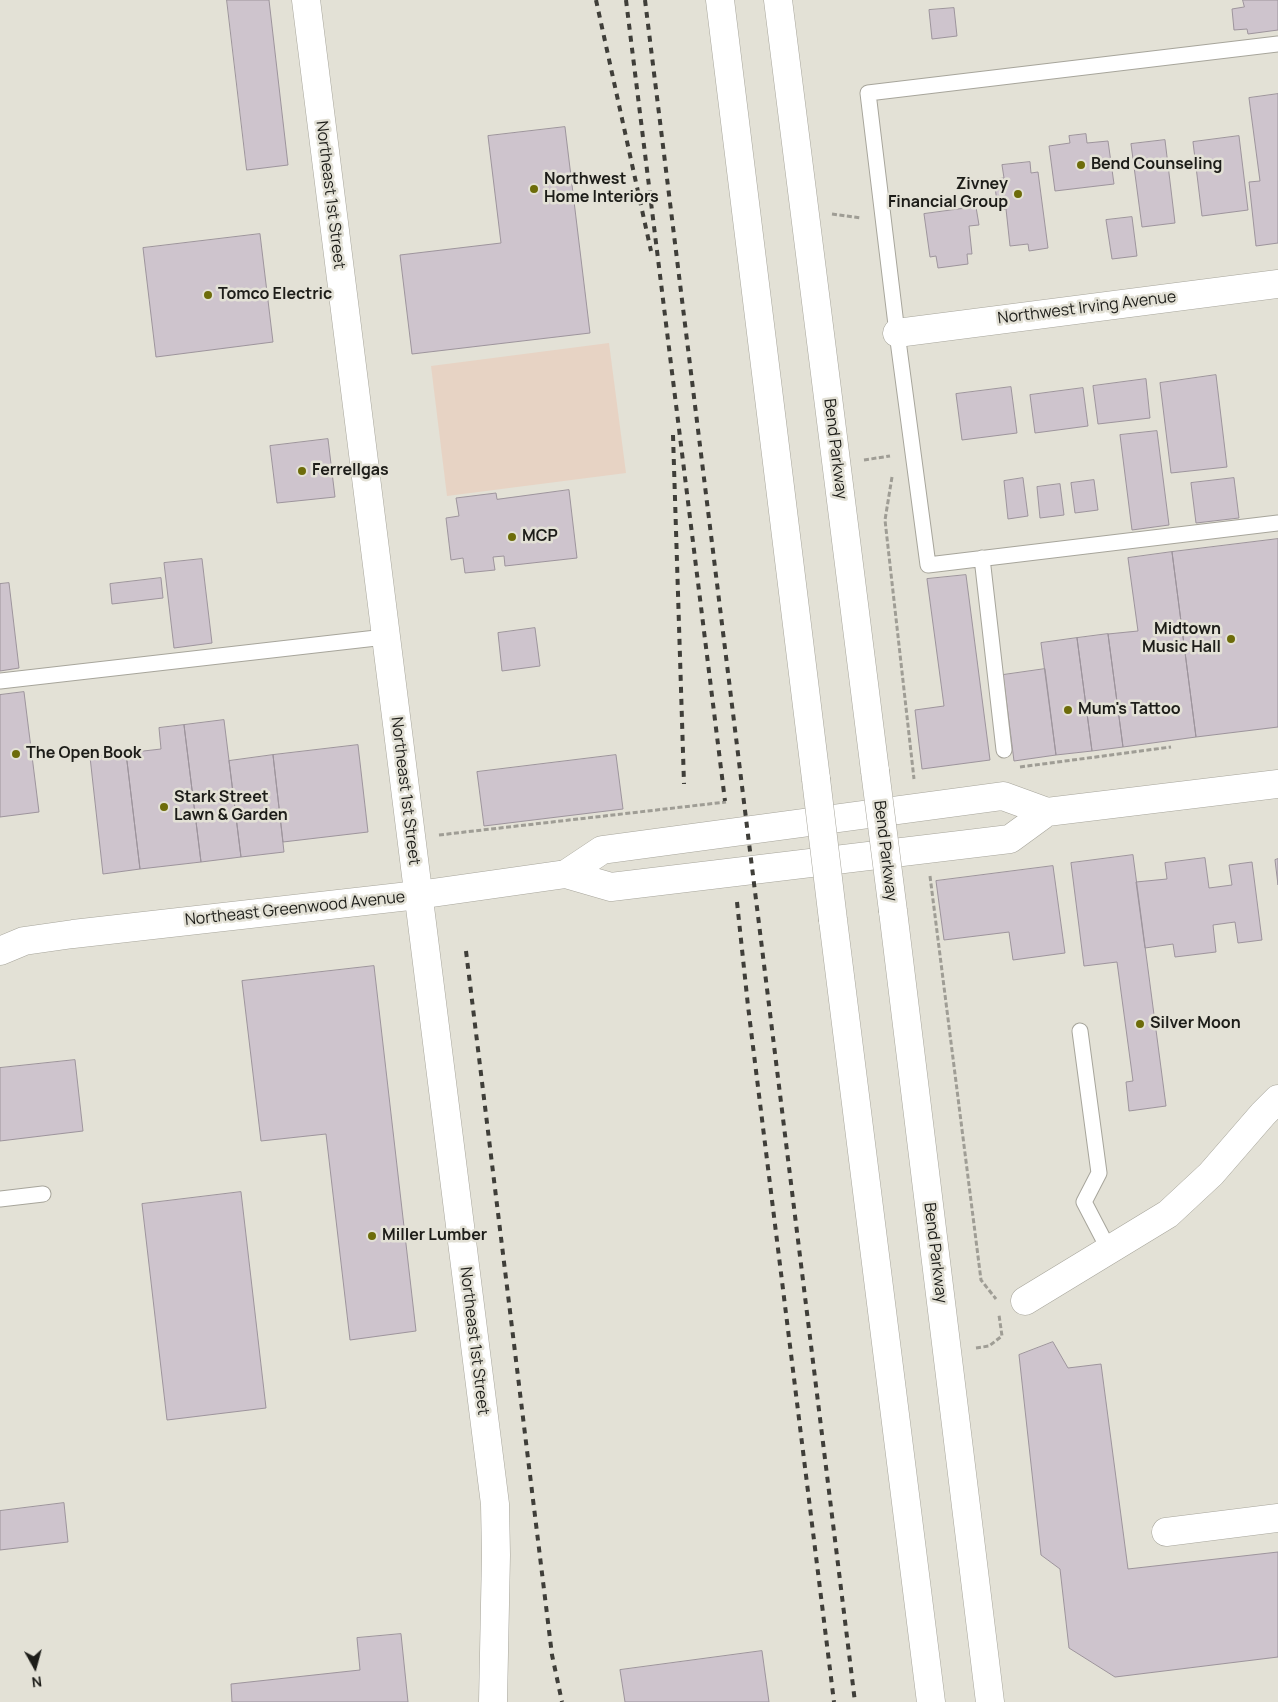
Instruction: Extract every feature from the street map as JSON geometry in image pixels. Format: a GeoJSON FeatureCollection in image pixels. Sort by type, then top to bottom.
{"type":"FeatureCollection","features":[{"type":"Feature","properties":{"kind":"main road","name":"Northeast 1st Street"},"geometry":{"type":"LineString","coordinates":[[306,0],[495,1504],[496,1555],[493,1702]]}},
{"type":"Feature","properties":{"kind":"main road"},"geometry":{"type":"LineString","coordinates":[[720,0],[931,1702]]}},
{"type":"Feature","properties":{"kind":"main road","name":"Bend Parkway"},"geometry":{"type":"LineString","coordinates":[[778,0],[893,911],[990,1702]]}},
{"type":"Feature","properties":{"kind":"main road","name":"Northwest Irving Avenue"},"geometry":{"type":"LineString","coordinates":[[897,332],[1278,284]]}},
{"type":"Feature","properties":{"kind":"main road"},"geometry":{"type":"LineString","coordinates":[[1047,812],[1278,784]]}},
{"type":"Feature","properties":{"kind":"main road","name":"Northeast Greenwood Avenue"},"geometry":{"type":"LineString","coordinates":[[566,874],[602,850],[1003,796],[1047,812]]}},
{"type":"Feature","properties":{"kind":"main road","name":"Northeast Greenwood Avenue"},"geometry":{"type":"LineString","coordinates":[[8,943],[418,895],[566,874],[610,887],[1010,838],[1047,812]]}},
{"type":"Feature","properties":{"kind":"main road"},"geometry":{"type":"LineString","coordinates":[[1025,1301],[1168,1214],[1211,1174],[1278,1099]]}},
{"type":"Feature","properties":{"kind":"main road"},"geometry":{"type":"LineString","coordinates":[[1166,1532],[1278,1518]]}},
{"type":"Feature","properties":{"kind":"lane"},"geometry":{"type":"LineString","coordinates":[[1278,44],[868,93],[912,454],[928,565],[1278,523]]}},
{"type":"Feature","properties":{"kind":"lane"},"geometry":{"type":"LineString","coordinates":[[982,558],[1004,750]]}},
{"type":"Feature","properties":{"kind":"lane"},"geometry":{"type":"LineString","coordinates":[[0,681],[385,637]]}},
{"type":"Feature","properties":{"kind":"lane"},"geometry":{"type":"LineString","coordinates":[[1080,1031],[1098,1173],[1084,1202],[1109,1250]]}},
{"type":"Feature","properties":{"kind":"lane"},"geometry":{"type":"LineString","coordinates":[[0,1199],[43,1194]]}},
{"type":"Feature","properties":{"kind":"path"},"geometry":{"type":"LineString","coordinates":[[805,210],[884,221]]}},
{"type":"Feature","properties":{"kind":"path"},"geometry":{"type":"LineString","coordinates":[[892,464],[891,456],[912,454]]}},
{"type":"Feature","properties":{"kind":"path"},"geometry":{"type":"LineString","coordinates":[[893,471],[885,520],[914,780]]}},
{"type":"Feature","properties":{"kind":"path"},"geometry":{"type":"LineString","coordinates":[[928,848],[981,1280],[997,1300],[998,1306]]}},
{"type":"Feature","properties":{"kind":"path"},"geometry":{"type":"LineString","coordinates":[[998,1311],[1002,1336]]}},
{"type":"Feature","properties":{"kind":"shaded area"},"geometry":{"type":"Polygon","coordinates":[[[609,343],[626,473],[447,496],[431,366],[609,343]]]}},
{"type":"Feature","properties":{"kind":"building"},"geometry":{"type":"Polygon","coordinates":[[[227,0],[269,0],[288,165],[247,170],[227,0]]]}},
{"type":"Feature","properties":{"kind":"building"},"geometry":{"type":"Polygon","coordinates":[[[1243,0],[1278,0],[1278,30],[1248,34],[1247,29],[1234,30],[1232,9],[1244,7],[1243,0]]]}},
{"type":"Feature","properties":{"kind":"building"},"geometry":{"type":"Polygon","coordinates":[[[954,8],[957,36],[932,39],[929,10],[954,8]]]}},
{"type":"Feature","properties":{"kind":"building"},"geometry":{"type":"Polygon","coordinates":[[[1278,94],[1278,243],[1256,246],[1249,182],[1260,181],[1249,98],[1278,94]]]}},
{"type":"Feature","properties":{"kind":"building","name":"Northwest Home Interiors"},"geometry":{"type":"Polygon","coordinates":[[[565,127],[590,333],[412,354],[400,255],[501,243],[488,136],[565,127]]]}},
{"type":"Feature","properties":{"kind":"building","name":"Bend Counseling"},"geometry":{"type":"Polygon","coordinates":[[[1086,134],[1087,143],[1108,141],[1114,184],[1055,191],[1049,146],[1070,143],[1069,136],[1086,134]]]}},
{"type":"Feature","properties":{"kind":"building"},"geometry":{"type":"Polygon","coordinates":[[[1239,136],[1248,210],[1202,216],[1193,142],[1239,136]]]}},
{"type":"Feature","properties":{"kind":"building"},"geometry":{"type":"Polygon","coordinates":[[[1165,140],[1175,223],[1142,227],[1131,144],[1165,140]]]}},
{"type":"Feature","properties":{"kind":"building","name":"Zivney Financial Group"},"geometry":{"type":"Polygon","coordinates":[[[1030,162],[1031,173],[1038,172],[1048,248],[1029,251],[1028,244],[1010,246],[1006,209],[998,210],[994,179],[1004,178],[1002,165],[1030,162]]]}},
{"type":"Feature","properties":{"kind":"building"},"geometry":{"type":"Polygon","coordinates":[[[976,207],[979,225],[969,226],[972,254],[967,254],[968,264],[938,268],[936,256],[930,257],[924,214],[976,207]]]}},
{"type":"Feature","properties":{"kind":"building"},"geometry":{"type":"Polygon","coordinates":[[[1132,217],[1137,256],[1112,259],[1106,220],[1132,217]]]}},
{"type":"Feature","properties":{"kind":"building","name":"Tomco Electric"},"geometry":{"type":"Polygon","coordinates":[[[260,234],[273,342],[156,357],[143,248],[260,234]]]}},
{"type":"Feature","properties":{"kind":"building"},"geometry":{"type":"Polygon","coordinates":[[[1216,375],[1227,467],[1171,473],[1160,383],[1216,375]]]}},
{"type":"Feature","properties":{"kind":"building"},"geometry":{"type":"Polygon","coordinates":[[[1146,379],[1150,418],[1098,424],[1093,386],[1146,379]]]}},
{"type":"Feature","properties":{"kind":"building"},"geometry":{"type":"Polygon","coordinates":[[[1011,387],[1017,433],[962,440],[956,394],[1011,387]]]}},
{"type":"Feature","properties":{"kind":"building"},"geometry":{"type":"Polygon","coordinates":[[[1083,388],[1088,426],[1035,433],[1030,395],[1083,388]]]}},
{"type":"Feature","properties":{"kind":"building"},"geometry":{"type":"Polygon","coordinates":[[[1157,431],[1169,525],[1132,530],[1120,435],[1157,431]]]}},
{"type":"Feature","properties":{"kind":"building","name":"Ferrellgas"},"geometry":{"type":"Polygon","coordinates":[[[328,439],[335,497],[277,503],[270,446],[328,439]]]}},
{"type":"Feature","properties":{"kind":"building"},"geometry":{"type":"Polygon","coordinates":[[[1023,478],[1028,516],[1008,519],[1004,481],[1023,478]]]}},
{"type":"Feature","properties":{"kind":"building"},"geometry":{"type":"Polygon","coordinates":[[[1234,478],[1239,518],[1196,523],[1191,483],[1234,478]]]}},
{"type":"Feature","properties":{"kind":"building"},"geometry":{"type":"Polygon","coordinates":[[[1094,480],[1098,510],[1075,513],[1071,483],[1094,480]]]}},
{"type":"Feature","properties":{"kind":"building"},"geometry":{"type":"Polygon","coordinates":[[[1060,484],[1064,515],[1040,518],[1037,487],[1060,484]]]}},
{"type":"Feature","properties":{"kind":"building","name":"MCP"},"geometry":{"type":"Polygon","coordinates":[[[569,490],[577,558],[505,566],[504,556],[493,557],[495,570],[465,573],[463,558],[451,560],[446,518],[459,516],[456,498],[496,493],[497,499],[569,490]]]}},
{"type":"Feature","properties":{"kind":"building","name":"Midtown Music Hall"},"geometry":{"type":"Polygon","coordinates":[[[1278,539],[1278,727],[1196,737],[1172,552],[1278,539]]]}},
{"type":"Feature","properties":{"kind":"building"},"geometry":{"type":"Polygon","coordinates":[[[1172,552],[1196,737],[1123,747],[1108,634],[1138,631],[1128,558],[1172,552]]]}},
{"type":"Feature","properties":{"kind":"building"},"geometry":{"type":"Polygon","coordinates":[[[202,559],[212,643],[174,648],[164,563],[202,559]]]}},
{"type":"Feature","properties":{"kind":"building"},"geometry":{"type":"Polygon","coordinates":[[[966,575],[990,760],[922,769],[915,710],[944,706],[927,579],[966,575]]]}},
{"type":"Feature","properties":{"kind":"building"},"geometry":{"type":"Polygon","coordinates":[[[161,578],[163,598],[112,604],[110,584],[161,578]]]}},
{"type":"Feature","properties":{"kind":"building"},"geometry":{"type":"Polygon","coordinates":[[[9,583],[19,668],[0,671],[0,584],[9,583]]]}},
{"type":"Feature","properties":{"kind":"building"},"geometry":{"type":"Polygon","coordinates":[[[535,628],[540,666],[502,671],[498,633],[535,628]]]}},
{"type":"Feature","properties":{"kind":"building"},"geometry":{"type":"Polygon","coordinates":[[[1108,634],[1123,747],[1092,751],[1077,638],[1108,634]]]}},
{"type":"Feature","properties":{"kind":"building","name":"Mum's Tattoo"},"geometry":{"type":"Polygon","coordinates":[[[1077,638],[1092,751],[1056,755],[1041,643],[1077,638]]]}},
{"type":"Feature","properties":{"kind":"building"},"geometry":{"type":"Polygon","coordinates":[[[1045,669],[1056,755],[1014,761],[1003,675],[1045,669]]]}},
{"type":"Feature","properties":{"kind":"building","name":"The Open Book"},"geometry":{"type":"Polygon","coordinates":[[[24,692],[39,812],[0,817],[0,695],[24,692]]]}},
{"type":"Feature","properties":{"kind":"building"},"geometry":{"type":"Polygon","coordinates":[[[224,720],[241,857],[201,862],[184,725],[224,720]]]}},
{"type":"Feature","properties":{"kind":"building","name":"Stark Street Lawn & Garden"},"geometry":{"type":"Polygon","coordinates":[[[184,725],[201,862],[140,869],[126,753],[161,749],[159,728],[184,725]]]}},
{"type":"Feature","properties":{"kind":"building"},"geometry":{"type":"Polygon","coordinates":[[[358,745],[368,832],[283,842],[273,755],[358,745]]]}},
{"type":"Feature","properties":{"kind":"building"},"geometry":{"type":"Polygon","coordinates":[[[126,753],[140,869],[103,874],[90,757],[126,753]]]}},
{"type":"Feature","properties":{"kind":"building"},"geometry":{"type":"Polygon","coordinates":[[[273,755],[284,852],[241,857],[229,761],[273,755]]]}},
{"type":"Feature","properties":{"kind":"building"},"geometry":{"type":"Polygon","coordinates":[[[616,755],[623,809],[484,826],[477,772],[616,755]]]}},
{"type":"Feature","properties":{"kind":"building","name":"Silver Moon"},"geometry":{"type":"Polygon","coordinates":[[[1133,855],[1166,1106],[1129,1111],[1126,1082],[1133,1081],[1117,962],[1084,966],[1071,863],[1133,855]]]}},
{"type":"Feature","properties":{"kind":"building"},"geometry":{"type":"Polygon","coordinates":[[[1205,858],[1209,888],[1232,885],[1229,865],[1252,862],[1262,940],[1238,943],[1235,922],[1213,925],[1216,952],[1175,957],[1173,944],[1145,948],[1136,882],[1167,879],[1165,863],[1205,858]]]}},
{"type":"Feature","properties":{"kind":"building"},"geometry":{"type":"Polygon","coordinates":[[[1278,859],[1278,885],[1275,860],[1278,859]]]}},
{"type":"Feature","properties":{"kind":"building"},"geometry":{"type":"Polygon","coordinates":[[[1053,866],[1065,953],[1013,960],[1009,932],[944,940],[936,881],[1053,866]]]}},
{"type":"Feature","properties":{"kind":"building","name":"Miller Lumber"},"geometry":{"type":"Polygon","coordinates":[[[374,966],[416,1331],[350,1340],[326,1134],[261,1141],[242,981],[374,966]]]}},
{"type":"Feature","properties":{"kind":"building"},"geometry":{"type":"Polygon","coordinates":[[[75,1060],[83,1131],[0,1141],[0,1068],[75,1060]]]}},
{"type":"Feature","properties":{"kind":"building"},"geometry":{"type":"Polygon","coordinates":[[[241,1192],[266,1408],[167,1420],[142,1204],[241,1192]]]}},
{"type":"Feature","properties":{"kind":"building"},"geometry":{"type":"Polygon","coordinates":[[[1053,1342],[1068,1368],[1101,1364],[1128,1569],[1278,1552],[1278,1657],[1115,1677],[1069,1648],[1060,1569],[1041,1555],[1019,1355],[1053,1342]]]}},
{"type":"Feature","properties":{"kind":"building"},"geometry":{"type":"Polygon","coordinates":[[[64,1503],[68,1542],[0,1550],[0,1511],[64,1503]]]}},
{"type":"Feature","properties":{"kind":"building"},"geometry":{"type":"Polygon","coordinates":[[[401,1634],[408,1702],[232,1702],[231,1684],[360,1670],[357,1638],[401,1634]]]}},
{"type":"Feature","properties":{"kind":"building"},"geometry":{"type":"Polygon","coordinates":[[[762,1651],[769,1702],[625,1702],[620,1670],[762,1651]]]}},
{"type":"Feature","properties":{"kind":"railway"},"geometry":{"type":"LineString","coordinates":[[596,0],[651,251]]}},
{"type":"Feature","properties":{"kind":"railway"},"geometry":{"type":"LineString","coordinates":[[626,0],[725,801]]}},
{"type":"Feature","properties":{"kind":"railway"},"geometry":{"type":"LineString","coordinates":[[645,0],[855,1702]]}},
{"type":"Feature","properties":{"kind":"railway"},"geometry":{"type":"LineString","coordinates":[[673,435],[684,784]]}},
{"type":"Feature","properties":{"kind":"railway"},"geometry":{"type":"LineString","coordinates":[[737,902],[748,1006],[834,1702]]}},
{"type":"Feature","properties":{"kind":"railway"},"geometry":{"type":"LineString","coordinates":[[466,951],[552,1655],[562,1702]]}},
{"type":"Feature","properties":{"kind":"place","name":"Bend Counseling"},"geometry":{"type":"Point","coordinates":[1081,165]}},
{"type":"Feature","properties":{"kind":"place","name":"Northwest Home Interiors"},"geometry":{"type":"Point","coordinates":[534,189]}},
{"type":"Feature","properties":{"kind":"place","name":"Zivney Financial Group"},"geometry":{"type":"Point","coordinates":[1018,194]}},
{"type":"Feature","properties":{"kind":"place","name":"Tomco Electric"},"geometry":{"type":"Point","coordinates":[208,295]}},
{"type":"Feature","properties":{"kind":"place","name":"Ferrellgas"},"geometry":{"type":"Point","coordinates":[302,471]}},
{"type":"Feature","properties":{"kind":"place","name":"MCP"},"geometry":{"type":"Point","coordinates":[512,537]}},
{"type":"Feature","properties":{"kind":"place","name":"Midtown Music Hall"},"geometry":{"type":"Point","coordinates":[1231,639]}},
{"type":"Feature","properties":{"kind":"place","name":"Mum's Tattoo"},"geometry":{"type":"Point","coordinates":[1068,710]}},
{"type":"Feature","properties":{"kind":"place","name":"The Open Book"},"geometry":{"type":"Point","coordinates":[16,754]}},
{"type":"Feature","properties":{"kind":"place","name":"Stark Street Lawn & Garden"},"geometry":{"type":"Point","coordinates":[164,807]}},
{"type":"Feature","properties":{"kind":"place","name":"Silver Moon"},"geometry":{"type":"Point","coordinates":[1140,1024]}},
{"type":"Feature","properties":{"kind":"place","name":"Miller Lumber"},"geometry":{"type":"Point","coordinates":[372,1236]}}]}
